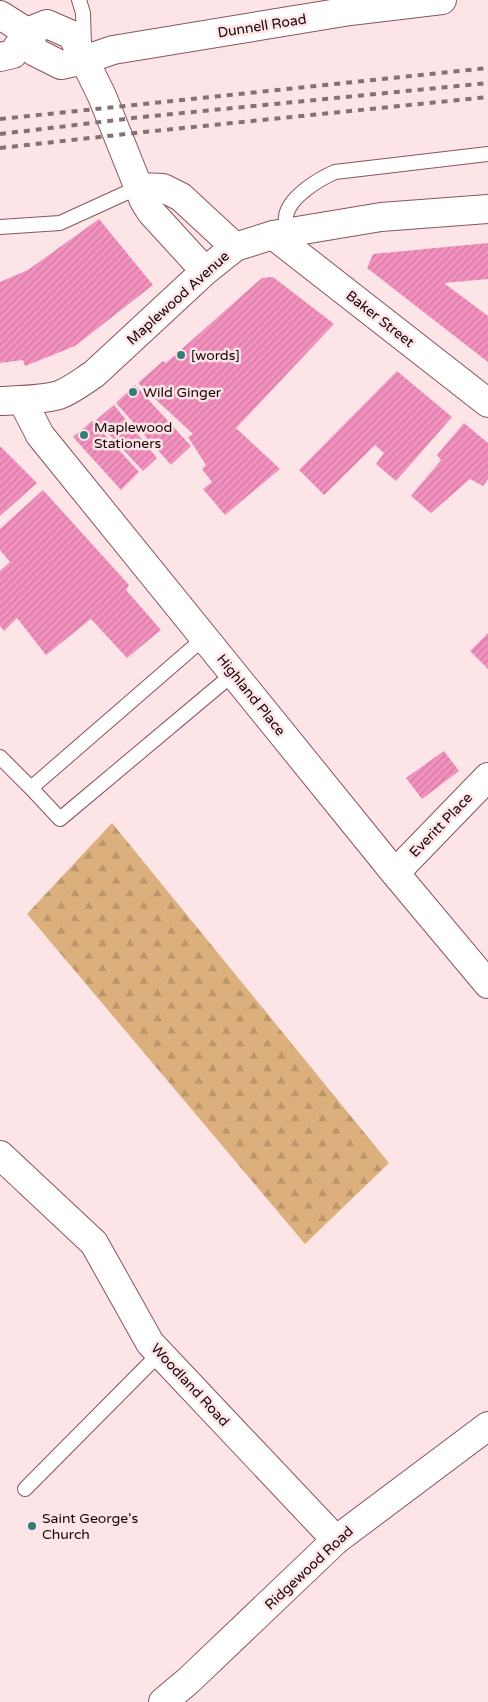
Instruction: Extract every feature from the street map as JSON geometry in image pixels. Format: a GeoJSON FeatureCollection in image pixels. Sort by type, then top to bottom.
{"type":"FeatureCollection","features":[{"type":"Feature","properties":{"kind":"street","name":"Dunnell Road"},"geometry":{"type":"LineString","coordinates":[[84,60],[113,50],[349,6],[442,0]]}},
{"type":"Feature","properties":{"kind":"street"},"geometry":{"type":"LineString","coordinates":[[0,15],[28,32]]}},
{"type":"Feature","properties":{"kind":"street"},"geometry":{"type":"LineString","coordinates":[[0,57],[13,54],[28,32],[47,24],[72,35],[102,96],[151,212],[206,271]]}},
{"type":"Feature","properties":{"kind":"street"},"geometry":{"type":"LineString","coordinates":[[139,187],[163,188],[181,197],[235,247]]}},
{"type":"Feature","properties":{"kind":"street","name":"Maplewood Avenue"},"geometry":{"type":"LineString","coordinates":[[11,401],[58,395],[94,374],[206,271],[235,247],[280,234],[381,217],[488,209]]}},
{"type":"Feature","properties":{"kind":"street","name":"Baker Street"},"geometry":{"type":"LineString","coordinates":[[280,234],[488,403]]}},
{"type":"Feature","properties":{"kind":"street","name":"Highland Place"},"geometry":{"type":"LineString","coordinates":[[11,401],[395,873],[488,984]]}},
{"type":"Feature","properties":{"kind":"street","name":"Everitt Place"},"geometry":{"type":"LineString","coordinates":[[395,873],[488,777]]}},
{"type":"Feature","properties":{"kind":"street","name":"Woodland Road"},"geometry":{"type":"LineString","coordinates":[[0,1155],[94,1243],[150,1343],[336,1540]]}},
{"type":"Feature","properties":{"kind":"street","name":"Ridgewood Road"},"geometry":{"type":"LineString","coordinates":[[175,1698],[336,1540],[488,1426]]}},
{"type":"Feature","properties":{"kind":"lane"},"geometry":{"type":"LineString","coordinates":[[79,0],[83,13],[84,60]]}},
{"type":"Feature","properties":{"kind":"lane"},"geometry":{"type":"LineString","coordinates":[[280,234],[288,208],[319,179],[335,172],[488,154]]}},
{"type":"Feature","properties":{"kind":"lane"},"geometry":{"type":"LineString","coordinates":[[0,227],[60,223],[139,187]]}},
{"type":"Feature","properties":{"kind":"lane"},"geometry":{"type":"LineString","coordinates":[[31,788],[204,638]]}},
{"type":"Feature","properties":{"kind":"lane"},"geometry":{"type":"LineString","coordinates":[[0,757],[60,819],[234,674]]}},
{"type":"Feature","properties":{"kind":"lane"},"geometry":{"type":"LineString","coordinates":[[24,1489],[160,1353]]}},
{"type":"Feature","properties":{"kind":"green space"},"geometry":{"type":"Polygon","coordinates":[[[112,823],[389,1163],[305,1244],[27,914],[112,823]]]}},
{"type":"Feature","properties":{"kind":"building"},"geometry":{"type":"Polygon","coordinates":[[[99,219],[153,285],[75,346],[25,366],[23,360],[0,363],[0,282],[28,270],[99,219]]]}},
{"type":"Feature","properties":{"kind":"building"},"geometry":{"type":"Polygon","coordinates":[[[488,243],[488,279],[444,283],[488,316],[488,362],[367,268],[373,254],[488,243]]]}},
{"type":"Feature","properties":{"kind":"building"},"geometry":{"type":"Polygon","coordinates":[[[273,277],[334,324],[236,428],[280,469],[225,515],[203,489],[212,482],[202,469],[206,465],[188,437],[193,434],[138,383],[163,361],[166,363],[262,278],[273,277]]]}},
{"type":"Feature","properties":{"kind":"building"},"geometry":{"type":"Polygon","coordinates":[[[397,371],[452,417],[396,481],[376,464],[384,453],[375,445],[324,495],[299,470],[397,371]]]}},
{"type":"Feature","properties":{"kind":"building"},"geometry":{"type":"Polygon","coordinates":[[[135,385],[191,446],[171,465],[116,403],[135,385]]]}},
{"type":"Feature","properties":{"kind":"building"},"geometry":{"type":"Polygon","coordinates":[[[114,405],[157,458],[143,471],[96,420],[114,405]]]}},
{"type":"Feature","properties":{"kind":"building"},"geometry":{"type":"Polygon","coordinates":[[[92,421],[139,472],[121,490],[73,437],[92,421]]]}},
{"type":"Feature","properties":{"kind":"building"},"geometry":{"type":"Polygon","coordinates":[[[464,423],[488,443],[488,479],[483,486],[470,479],[431,513],[411,496],[441,460],[437,455],[464,423]]]}},
{"type":"Feature","properties":{"kind":"building"},"geometry":{"type":"Polygon","coordinates":[[[0,446],[37,483],[0,516],[0,446]]]}},
{"type":"Feature","properties":{"kind":"building"},"geometry":{"type":"Polygon","coordinates":[[[43,490],[129,585],[126,590],[161,630],[127,658],[91,619],[46,655],[17,618],[4,631],[0,626],[0,571],[10,562],[0,550],[0,529],[43,490]]]}},
{"type":"Feature","properties":{"kind":"building"},"geometry":{"type":"Polygon","coordinates":[[[488,633],[488,669],[470,651],[488,633]]]}},
{"type":"Feature","properties":{"kind":"building"},"geometry":{"type":"Polygon","coordinates":[[[444,751],[459,771],[422,799],[406,778],[444,751]]]}},
{"type":"Feature","properties":{"kind":"railway"},"geometry":{"type":"LineString","coordinates":[[0,119],[488,68]]}},
{"type":"Feature","properties":{"kind":"railway"},"geometry":{"type":"LineString","coordinates":[[0,134],[142,117],[488,83]]}},
{"type":"Feature","properties":{"kind":"railway"},"geometry":{"type":"LineString","coordinates":[[0,148],[488,97]]}},
{"type":"Feature","properties":{"kind":"place","name":"[words]"},"geometry":{"type":"Point","coordinates":[181,355]}},
{"type":"Feature","properties":{"kind":"place","name":"Wild Ginger"},"geometry":{"type":"Point","coordinates":[133,392]}},
{"type":"Feature","properties":{"kind":"place","name":"Maplewood Stationers"},"geometry":{"type":"Point","coordinates":[84,435]}},
{"type":"Feature","properties":{"kind":"place","name":"Saint George's Church"},"geometry":{"type":"Point","coordinates":[32,1526]}}]}
